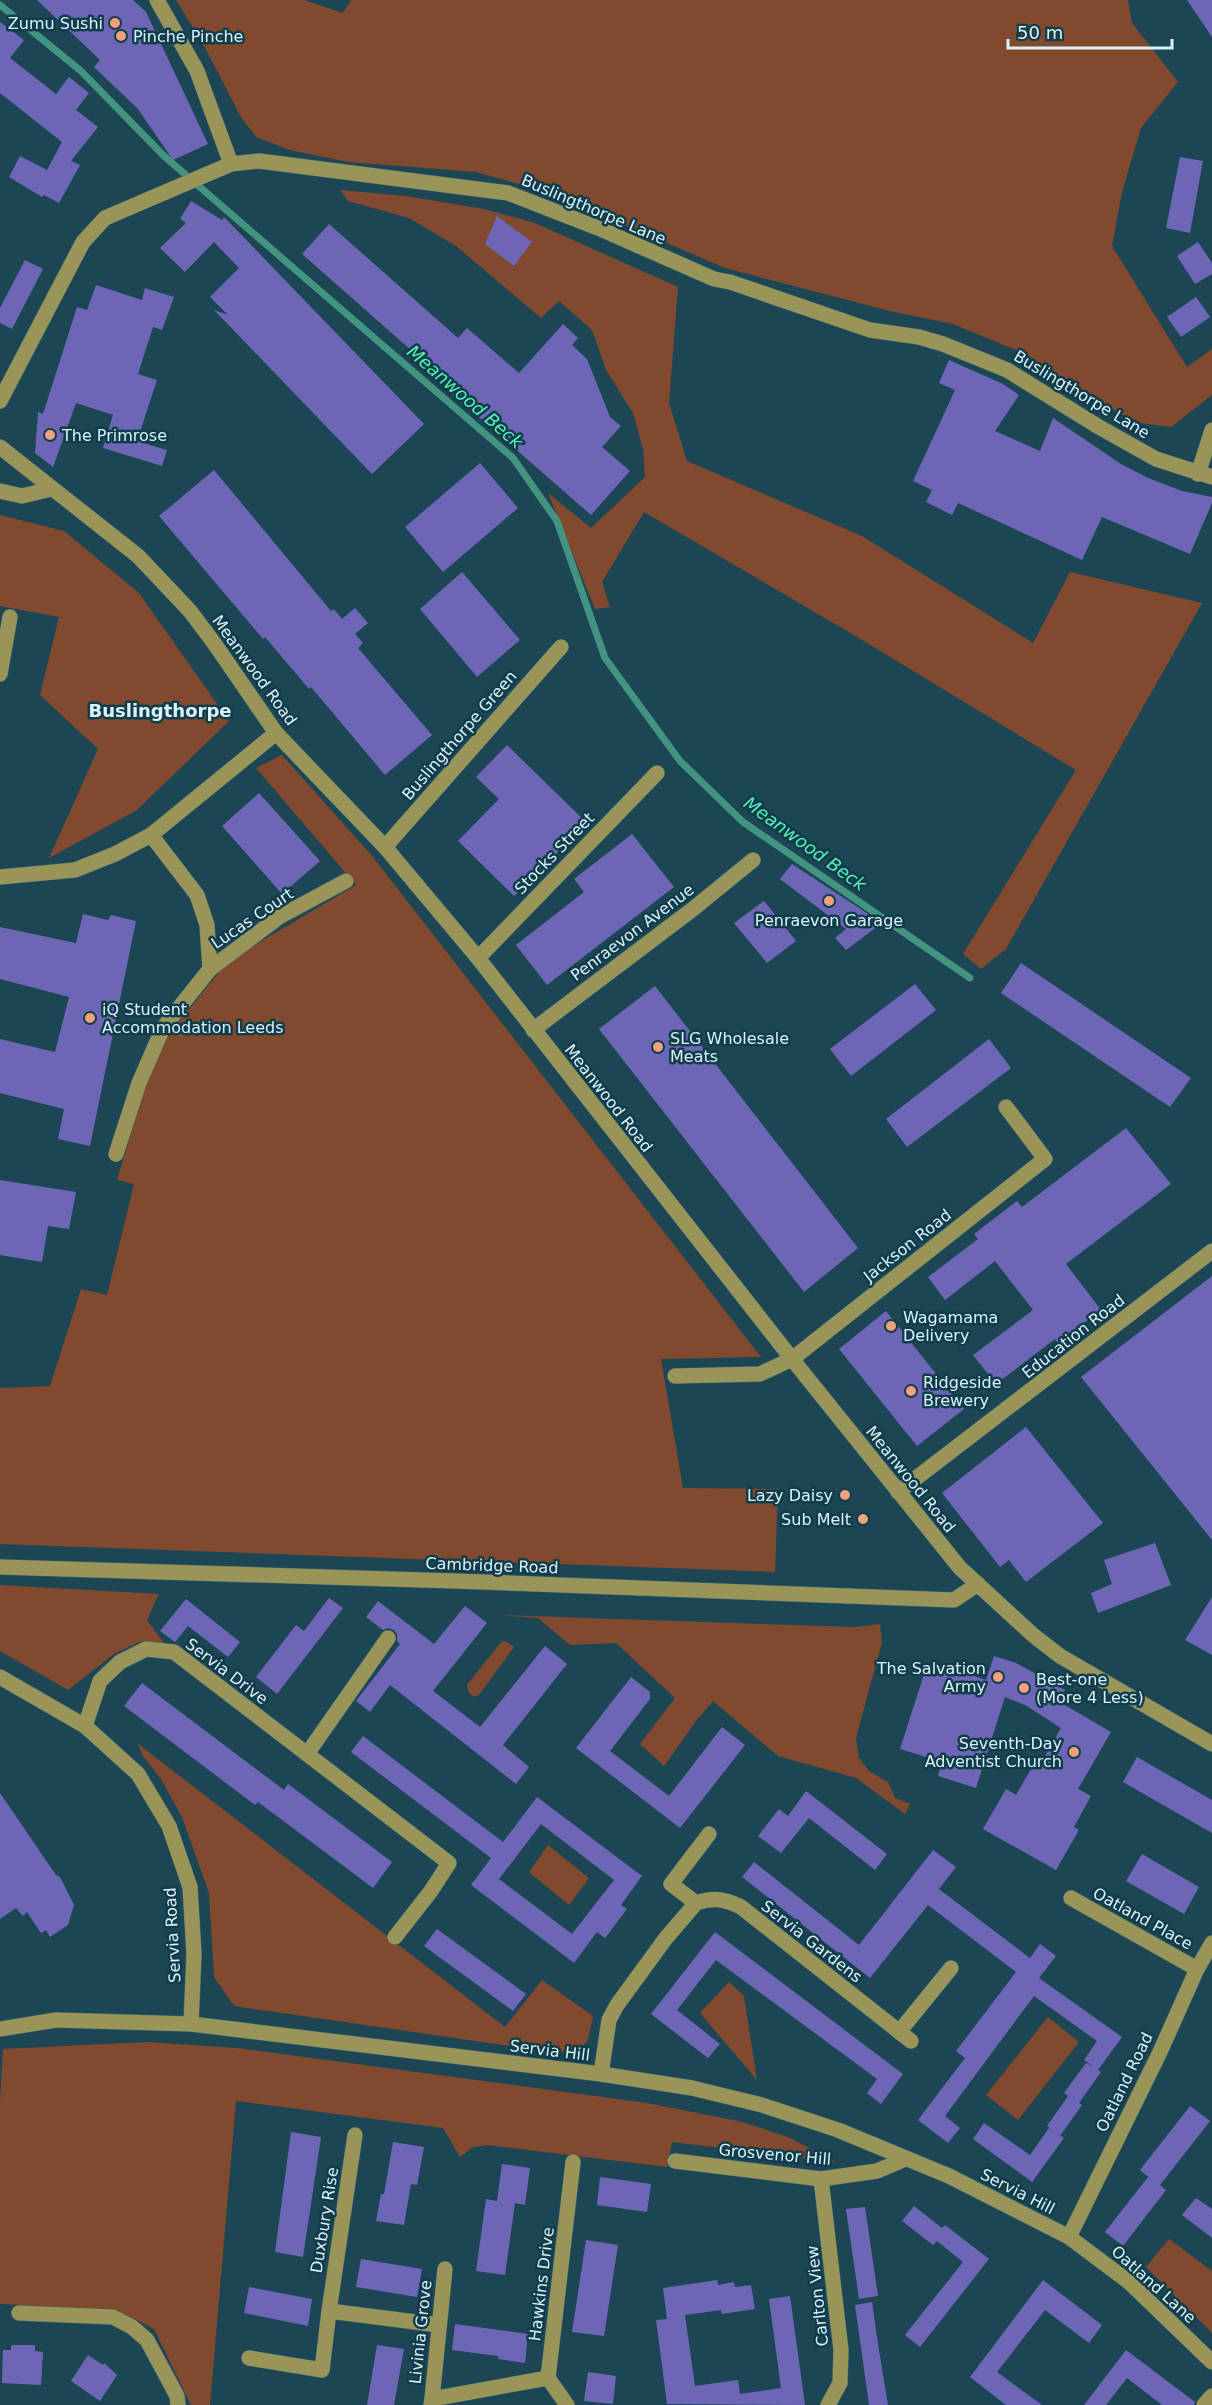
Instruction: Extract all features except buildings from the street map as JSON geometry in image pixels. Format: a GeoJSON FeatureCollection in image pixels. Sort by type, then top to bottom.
{"type":"FeatureCollection","features":[{"type":"Feature","properties":{"kind":"street"},"geometry":{"type":"LineString","coordinates":[[157,0],[197,70],[226,166]]}},
{"type":"Feature","properties":{"kind":"street","name":"Buslingthorpe Lane"},"geometry":{"type":"LineString","coordinates":[[0,400],[83,242],[105,218],[226,166],[259,161],[508,193],[598,228],[714,279],[730,282],[870,330],[919,337],[996,365],[1156,459],[1205,475]]}},
{"type":"Feature","properties":{"kind":"street"},"geometry":{"type":"LineString","coordinates":[[1205,475],[1212,430]]}},
{"type":"Feature","properties":{"kind":"street","name":"Meanwood Road"},"geometry":{"type":"LineString","coordinates":[[0,447],[138,555],[190,611],[276,733],[385,847],[478,958],[792,1359],[960,1568],[1033,1635],[1060,1656],[1212,1744]]}},
{"type":"Feature","properties":{"kind":"street"},"geometry":{"type":"LineString","coordinates":[[0,492],[22,496],[51,489]]}},
{"type":"Feature","properties":{"kind":"street"},"geometry":{"type":"LineString","coordinates":[[0,674],[10,617]]}},
{"type":"Feature","properties":{"kind":"street","name":"Buslingthorpe Green"},"geometry":{"type":"LineString","coordinates":[[385,847],[561,647]]}},
{"type":"Feature","properties":{"kind":"street"},"geometry":{"type":"LineString","coordinates":[[0,877],[75,870],[115,854],[151,835],[276,733]]}},
{"type":"Feature","properties":{"kind":"street","name":"Stocks Street"},"geometry":{"type":"LineString","coordinates":[[478,958],[657,773]]}},
{"type":"Feature","properties":{"kind":"street","name":"Lucas Court"},"geometry":{"type":"LineString","coordinates":[[151,835],[197,895],[207,925],[210,969]]}},
{"type":"Feature","properties":{"kind":"street","name":"Penraevon Avenue"},"geometry":{"type":"LineString","coordinates":[[533,1030],[693,909],[753,860]]}},
{"type":"Feature","properties":{"kind":"street","name":"Lucas Court"},"geometry":{"type":"LineString","coordinates":[[116,1154],[138,1083],[163,1028],[210,969],[279,917],[346,881]]}},
{"type":"Feature","properties":{"kind":"street","name":"Jackson Road"},"geometry":{"type":"LineString","coordinates":[[675,1376],[760,1374],[792,1359],[1045,1159],[1006,1107]]}},
{"type":"Feature","properties":{"kind":"street","name":"Education Road"},"geometry":{"type":"LineString","coordinates":[[898,1492],[1212,1251]]}},
{"type":"Feature","properties":{"kind":"street","name":"Cambridge Road"},"geometry":{"type":"LineString","coordinates":[[0,1568],[455,1581],[954,1600],[978,1584]]}},
{"type":"Feature","properties":{"kind":"street"},"geometry":{"type":"LineString","coordinates":[[307,1754],[387,1638]]}},
{"type":"Feature","properties":{"kind":"street","name":"Servia Drive"},"geometry":{"type":"LineString","coordinates":[[85,1726],[100,1681],[120,1662],[146,1649],[174,1652],[449,1863],[394,1937]]}},
{"type":"Feature","properties":{"kind":"street","name":"Servia Road"},"geometry":{"type":"LineString","coordinates":[[0,1677],[85,1726],[138,1774],[169,1826],[190,1887],[194,1953],[191,2024]]}},
{"type":"Feature","properties":{"kind":"street"},"geometry":{"type":"LineString","coordinates":[[602,2074],[609,2020],[617,2005],[666,1938],[696,1903],[670,1884],[709,1834]]}},
{"type":"Feature","properties":{"kind":"street","name":"Servia Gardens"},"geometry":{"type":"LineString","coordinates":[[696,1903],[720,1898],[741,1907],[905,2036],[951,1968]]}},
{"type":"Feature","properties":{"kind":"street","name":"Oatland Place"},"geometry":{"type":"LineString","coordinates":[[1071,1898],[1197,1969]]}},
{"type":"Feature","properties":{"kind":"street","name":"Oatland Road"},"geometry":{"type":"LineString","coordinates":[[1069,2236],[1160,2052],[1197,1969],[1212,1943]]}},
{"type":"Feature","properties":{"kind":"street","name":"Servia Hill"},"geometry":{"type":"LineString","coordinates":[[0,2029],[56,2020],[191,2024],[602,2074],[692,2088],[762,2105],[838,2130],[949,2176],[1069,2236]]}},
{"type":"Feature","properties":{"kind":"street","name":"Duxbury Rise"},"geometry":{"type":"LineString","coordinates":[[249,2358],[322,2370],[355,2135]]}},
{"type":"Feature","properties":{"kind":"street","name":"Grosvenor Hill"},"geometry":{"type":"LineString","coordinates":[[675,2161],[821,2179],[867,2173],[905,2159]]}},
{"type":"Feature","properties":{"kind":"street","name":"Hawkins Drive"},"geometry":{"type":"LineString","coordinates":[[548,2378],[573,2162]]}},
{"type":"Feature","properties":{"kind":"street","name":"Carlton View"},"geometry":{"type":"LineString","coordinates":[[821,2179],[841,2350],[840,2383],[828,2405]]}},
{"type":"Feature","properties":{"kind":"street","name":"Oatland Lane"},"geometry":{"type":"LineString","coordinates":[[1069,2236],[1129,2282],[1212,2362]]}},
{"type":"Feature","properties":{"kind":"street","name":"Livinia Grove"},"geometry":{"type":"LineString","coordinates":[[445,2269],[431,2402],[548,2378]]}},
{"type":"Feature","properties":{"kind":"street"},"geometry":{"type":"LineString","coordinates":[[329,2311],[439,2325]]}},
{"type":"Feature","properties":{"kind":"street"},"geometry":{"type":"LineString","coordinates":[[19,2313],[113,2317],[132,2327],[147,2340],[177,2396],[178,2405]]}},
{"type":"Feature","properties":{"kind":"street"},"geometry":{"type":"LineString","coordinates":[[548,2378],[567,2405]]}},
{"type":"Feature","properties":{"kind":"street"},"geometry":{"type":"LineString","coordinates":[[1204,2405],[1212,2396]]}},
{"type":"Feature","properties":{"kind":"shaded area"},"geometry":{"type":"Polygon","coordinates":[[[176,0],[304,0],[343,13],[351,0],[1128,0],[1132,23],[1178,82],[1141,128],[1122,192],[1112,246],[1187,367],[1212,349],[1212,395],[1171,427],[1140,423],[1115,411],[1016,350],[953,324],[894,312],[725,268],[548,192],[476,172],[348,162],[290,150],[256,137],[241,117],[203,44],[176,0]]]}},
{"type":"Feature","properties":{"kind":"shaded area"},"geometry":{"type":"Polygon","coordinates":[[[340,190],[406,196],[484,209],[535,223],[678,287],[669,403],[687,461],[862,536],[1033,643],[1070,572],[1202,603],[1006,949],[981,969],[963,954],[1076,770],[864,641],[644,512],[602,582],[610,607],[595,609],[548,493],[591,528],[645,477],[643,449],[633,413],[606,370],[592,330],[559,301],[541,318],[456,246],[409,218],[348,201],[340,190]]]}},
{"type":"Feature","properties":{"kind":"shaded area"},"geometry":{"type":"Polygon","coordinates":[[[0,515],[64,531],[139,593],[229,721],[137,810],[49,858],[98,749],[40,695],[59,617],[0,606],[0,515]]]}},
{"type":"Feature","properties":{"kind":"shaded area"},"geometry":{"type":"Polygon","coordinates":[[[282,755],[373,857],[761,1357],[661,1359],[683,1488],[778,1489],[775,1572],[0,1544],[0,1388],[50,1386],[81,1289],[107,1295],[134,1184],[117,1180],[144,1090],[168,1035],[228,961],[356,885],[256,768],[282,755]]]}},
{"type":"Feature","properties":{"kind":"shaded area"},"geometry":{"type":"Polygon","coordinates":[[[0,1585],[159,1594],[147,1620],[164,1643],[139,1642],[114,1654],[68,1690],[0,1651],[0,1585]]]}},
{"type":"Feature","properties":{"kind":"shaded area"},"geometry":{"type":"Polygon","coordinates":[[[498,1615],[854,1627],[880,1624],[882,1642],[856,1738],[859,1758],[869,1771],[888,1782],[895,1798],[910,1804],[905,1814],[856,1778],[778,1756],[713,1701],[664,1766],[640,1744],[675,1698],[616,1643],[570,1645],[538,1618],[498,1615]]]}},
{"type":"Feature","properties":{"kind":"shaded area"},"geometry":{"type":"Polygon","coordinates":[[[505,1641],[514,1647],[479,1695],[473,1697],[467,1685],[501,1642],[505,1641]]]}},
{"type":"Feature","properties":{"kind":"shaded area"},"geometry":{"type":"Polygon","coordinates":[[[137,1743],[505,2027],[542,1980],[593,2016],[588,2040],[576,2053],[517,2047],[234,2006],[214,1977],[209,1893],[182,1817],[161,1779],[143,1756],[137,1743]]]}},
{"type":"Feature","properties":{"kind":"shaded area"},"geometry":{"type":"Polygon","coordinates":[[[548,1845],[589,1878],[569,1905],[529,1872],[548,1845]]]}},
{"type":"Feature","properties":{"kind":"shaded area"},"geometry":{"type":"Polygon","coordinates":[[[729,1982],[744,1996],[757,2080],[700,2013],[729,1982]]]}},
{"type":"Feature","properties":{"kind":"shaded area"},"geometry":{"type":"Polygon","coordinates":[[[1048,2017],[1079,2042],[1018,2120],[986,2095],[1048,2017]]]}},
{"type":"Feature","properties":{"kind":"shaded area"},"geometry":{"type":"Polygon","coordinates":[[[147,2042],[237,2048],[647,2103],[743,2122],[788,2137],[836,2162],[672,2142],[667,2167],[487,2145],[473,2147],[460,2157],[443,2128],[236,2101],[210,2405],[191,2405],[154,2329],[117,2310],[0,2304],[0,2101],[3,2049],[147,2042]]]}},
{"type":"Feature","properties":{"kind":"shaded area"},"geometry":{"type":"Polygon","coordinates":[[[1169,2239],[1212,2271],[1212,2333],[1146,2267],[1169,2239]]]}},
{"type":"Feature","properties":{"kind":"waterway","name":"Meanwood Beck"},"geometry":{"type":"LineString","coordinates":[[0,5],[81,71],[164,156],[513,458],[557,521],[605,658],[680,761],[743,822],[970,978]]}},
{"type":"Feature","properties":{"kind":"place","name":"Zumu Sushi"},"geometry":{"type":"Point","coordinates":[115,23]}},
{"type":"Feature","properties":{"kind":"place","name":"Pinche Pinche"},"geometry":{"type":"Point","coordinates":[121,36]}},
{"type":"Feature","properties":{"kind":"place","name":"The Primrose"},"geometry":{"type":"Point","coordinates":[50,435]}},
{"type":"Feature","properties":{"kind":"place","name":"Penraevon Garage"},"geometry":{"type":"Point","coordinates":[829,901]}},
{"type":"Feature","properties":{"kind":"place","name":"iQ Student Accommodation Leeds"},"geometry":{"type":"Point","coordinates":[90,1018]}},
{"type":"Feature","properties":{"kind":"place","name":"SLG Wholesale Meats"},"geometry":{"type":"Point","coordinates":[658,1047]}},
{"type":"Feature","properties":{"kind":"place","name":"Wagamama Delivery"},"geometry":{"type":"Point","coordinates":[891,1326]}},
{"type":"Feature","properties":{"kind":"place","name":"Ridgeside Brewery"},"geometry":{"type":"Point","coordinates":[911,1391]}},
{"type":"Feature","properties":{"kind":"place","name":"Lazy Daisy"},"geometry":{"type":"Point","coordinates":[845,1495]}},
{"type":"Feature","properties":{"kind":"place","name":"Sub Melt"},"geometry":{"type":"Point","coordinates":[863,1519]}},
{"type":"Feature","properties":{"kind":"place","name":"The Salvation Army"},"geometry":{"type":"Point","coordinates":[998,1677]}},
{"type":"Feature","properties":{"kind":"place","name":"Best-one (More 4 Less)"},"geometry":{"type":"Point","coordinates":[1024,1688]}},
{"type":"Feature","properties":{"kind":"place","name":"Seventh-Day Adventist Church"},"geometry":{"type":"Point","coordinates":[1074,1752]}},
{"type":"Feature","properties":{"kind":"district","name":"Buslingthorpe"},"geometry":{"type":"Point","coordinates":[160,711]}}]}
